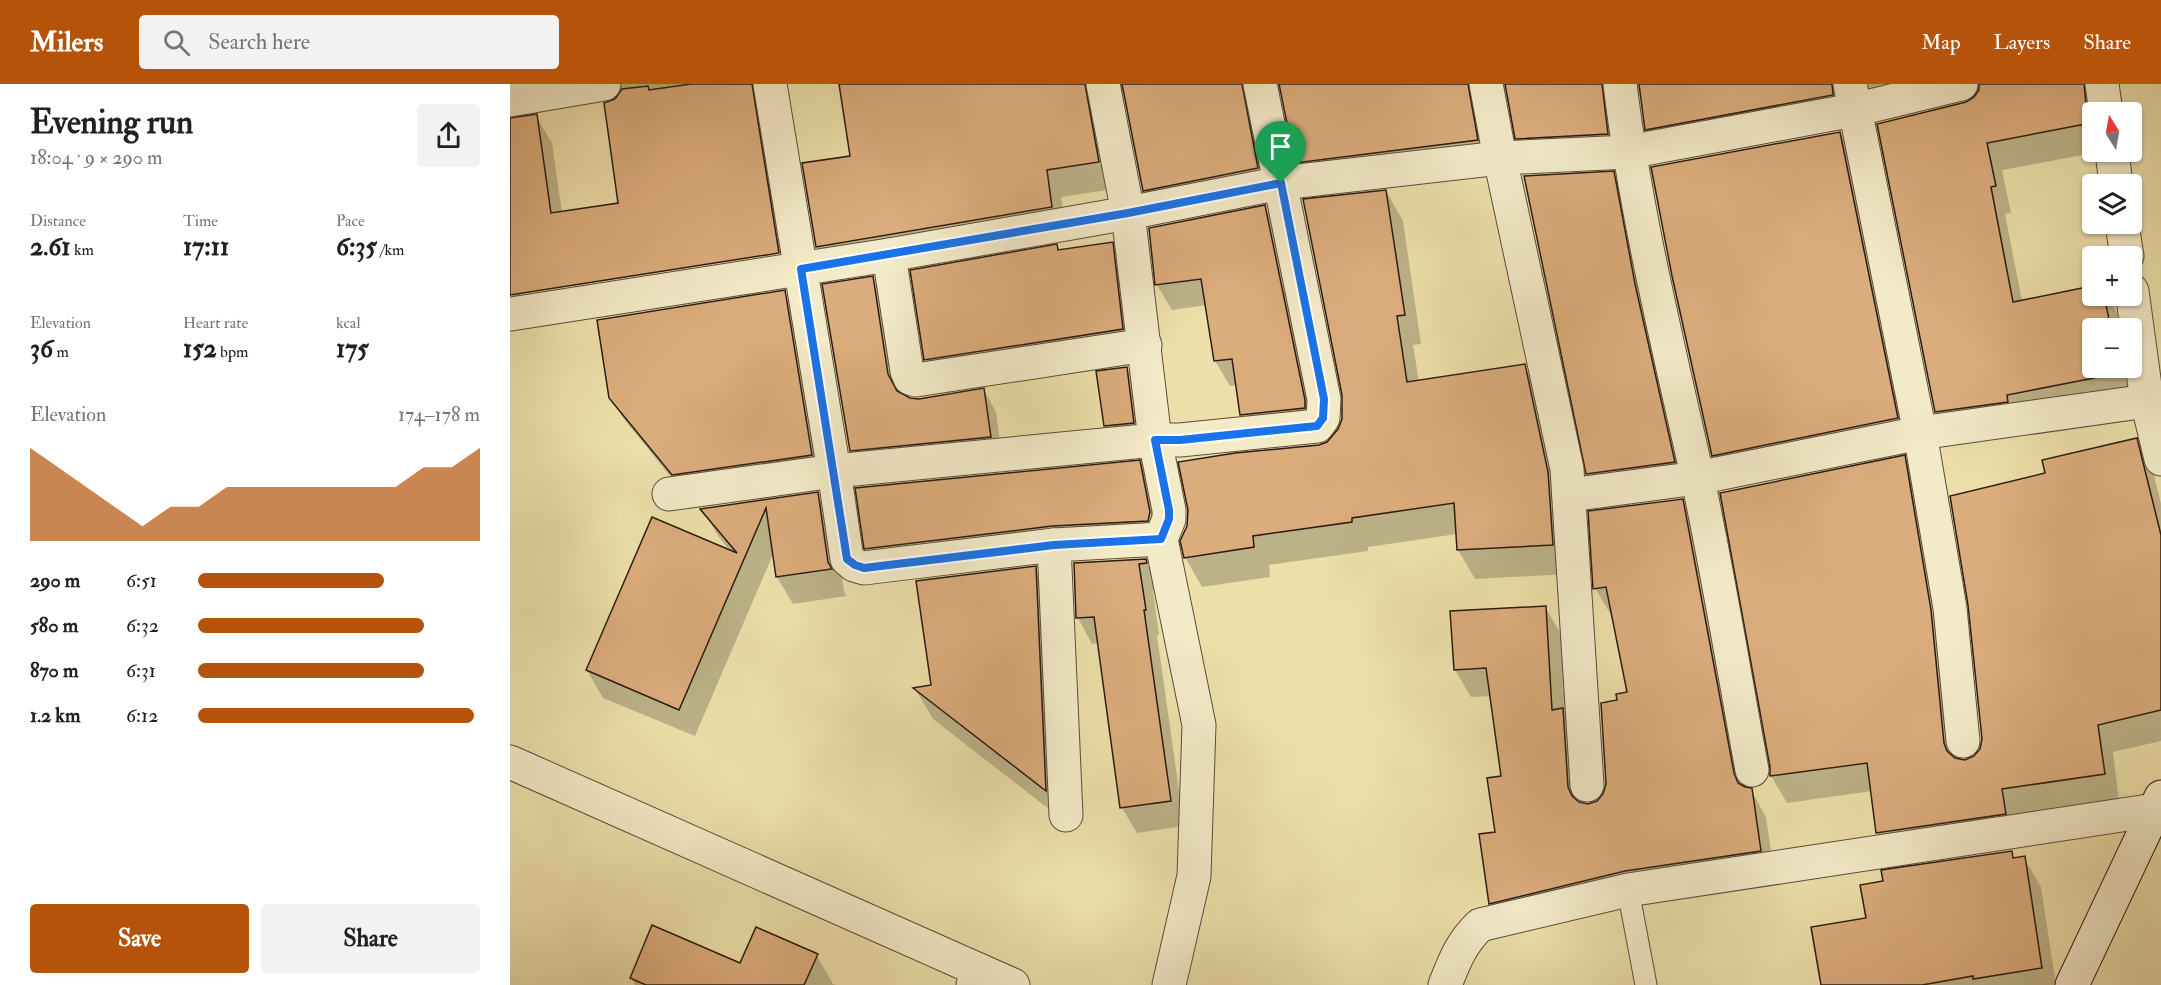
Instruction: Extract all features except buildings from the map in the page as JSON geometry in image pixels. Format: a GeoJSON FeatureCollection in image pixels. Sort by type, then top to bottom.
{"type":"FeatureCollection","features":[{"type":"Feature","properties":{"kind":"street"},"geometry":{"type":"LineString","coordinates":[[510,100],[604,84]]}},
{"type":"Feature","properties":{"kind":"street"},"geometry":{"type":"LineString","coordinates":[[770,84],[847,559],[864,568],[1054,545],[1161,539]]}},
{"type":"Feature","properties":{"kind":"street"},"geometry":{"type":"LineString","coordinates":[[1103,84],[1128,213],[1155,440],[1169,510],[1169,519],[1161,539],[1199,725],[1194,876],[1169,985]]}},
{"type":"Feature","properties":{"kind":"street"},"geometry":{"type":"LineString","coordinates":[[669,494],[834,471],[1317,426],[1323,418],[1324,399],[1260,84]]}},
{"type":"Feature","properties":{"kind":"street"},"geometry":{"type":"LineString","coordinates":[[1486,84],[1567,469],[1587,785]]}},
{"type":"Feature","properties":{"kind":"street"},"geometry":{"type":"LineString","coordinates":[[1620,84],[1628,152],[1659,308],[1697,477],[1752,770]]}},
{"type":"Feature","properties":{"kind":"street"},"geometry":{"type":"LineString","coordinates":[[511,314],[889,255],[1128,213],[1281,183],[1500,158],[1628,152],[1852,97],[1961,84]]}},
{"type":"Feature","properties":{"kind":"street"},"geometry":{"type":"LineString","coordinates":[[2102,84],[2105,102]]}},
{"type":"Feature","properties":{"kind":"street"},"geometry":{"type":"LineString","coordinates":[[1852,97],[1920,433],[1950,608],[1963,741]]}},
{"type":"Feature","properties":{"kind":"street"},"geometry":{"type":"LineString","coordinates":[[889,255],[910,378],[916,380],[1145,345]]}},
{"type":"Feature","properties":{"kind":"street"},"geometry":{"type":"LineString","coordinates":[[2134,306],[2147,401],[2161,459]]}},
{"type":"Feature","properties":{"kind":"street"},"geometry":{"type":"LineString","coordinates":[[1569,495],[1697,477],[1920,433],[2147,401]]}},
{"type":"Feature","properties":{"kind":"street"},"geometry":{"type":"LineString","coordinates":[[1054,545],[1066,815]]}},
{"type":"Feature","properties":{"kind":"street"},"geometry":{"type":"LineString","coordinates":[[510,762],[976,978],[1013,985]]}},
{"type":"Feature","properties":{"kind":"street"},"geometry":{"type":"LineString","coordinates":[[1445,985],[1459,950],[1469,935],[1480,925],[1628,890],[2158,804]]}},
{"type":"Feature","properties":{"kind":"street"},"geometry":{"type":"LineString","coordinates":[[2072,985],[2158,804]]}},
{"type":"Feature","properties":{"kind":"lane"},"geometry":{"type":"LineString","coordinates":[[1628,890],[1646,985]]}},
{"type":"Feature","properties":{"kind":"route"},"geometry":{"type":"LineString","coordinates":[[1281,183],[1324,399],[1323,418],[1317,426],[1180,440],[1155,440],[1169,510],[1166,530],[1161,539],[1054,545],[864,568],[847,559],[801,269],[1128,213],[1281,183]]}}]}
